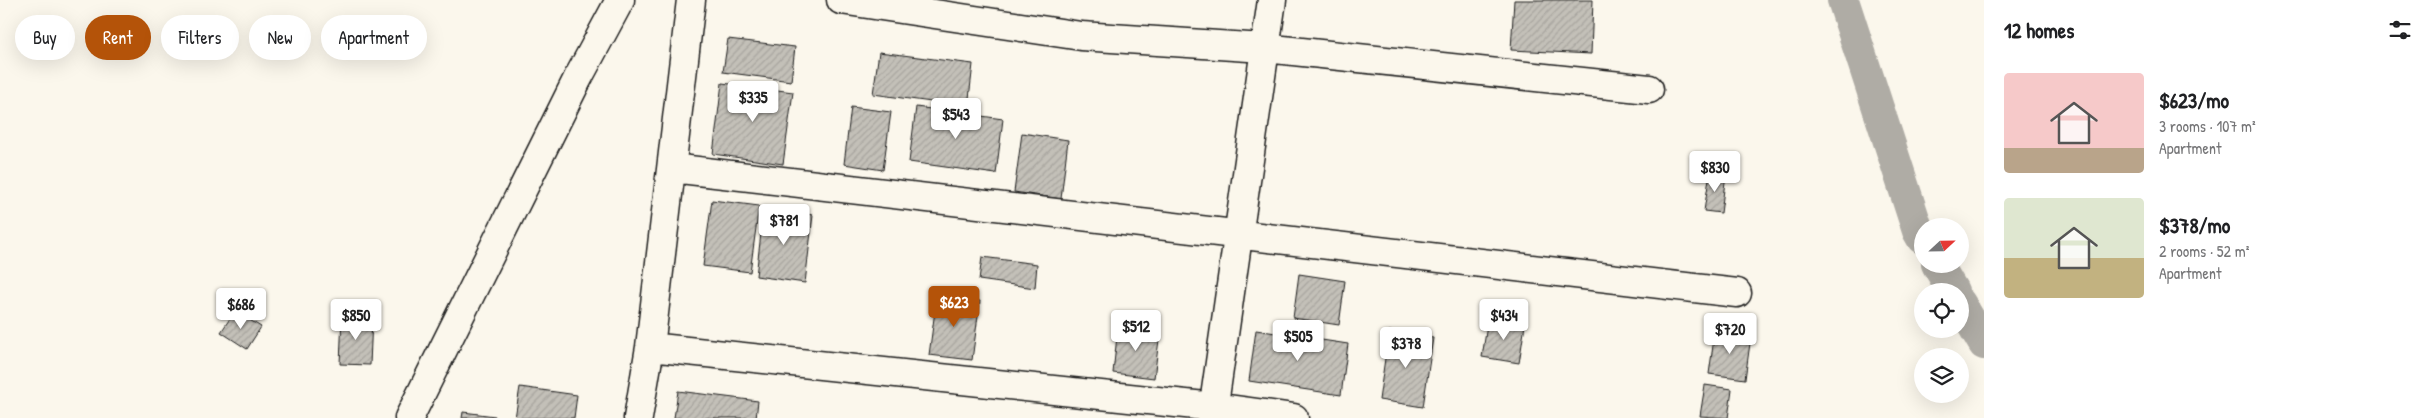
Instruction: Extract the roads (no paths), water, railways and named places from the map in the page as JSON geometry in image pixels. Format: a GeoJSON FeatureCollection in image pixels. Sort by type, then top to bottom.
{"type":"FeatureCollection","features":[{"type":"Feature","properties":{"kind":"street"},"geometry":{"type":"LineString","coordinates":[[409,418],[578,78],[620,0]]}},
{"type":"Feature","properties":{"kind":"street"},"geometry":{"type":"LineString","coordinates":[[638,418],[650,347],[691,0]]}},
{"type":"Feature","properties":{"kind":"street"},"geometry":{"type":"LineString","coordinates":[[841,0],[1081,36],[1264,48],[1649,89]]}},
{"type":"Feature","properties":{"kind":"street"},"geometry":{"type":"LineString","coordinates":[[1213,413],[1272,0]]}},
{"type":"Feature","properties":{"kind":"street"},"geometry":{"type":"LineString","coordinates":[[672,168],[1737,293]]}},
{"type":"Feature","properties":{"kind":"street"},"geometry":{"type":"LineString","coordinates":[[650,347],[1213,413],[1294,418]]}},
{"type":"Feature","properties":{"kind":"waterway"},"geometry":{"type":"LineString","coordinates":[[1843,0],[1914,219]]}},
{"type":"Feature","properties":{"kind":"waterway"},"geometry":{"type":"LineString","coordinates":[[1942,273],[1948,283]]}},
{"type":"Feature","properties":{"kind":"waterway"},"geometry":{"type":"LineString","coordinates":[[1969,318],[1984,344]]}}]}
